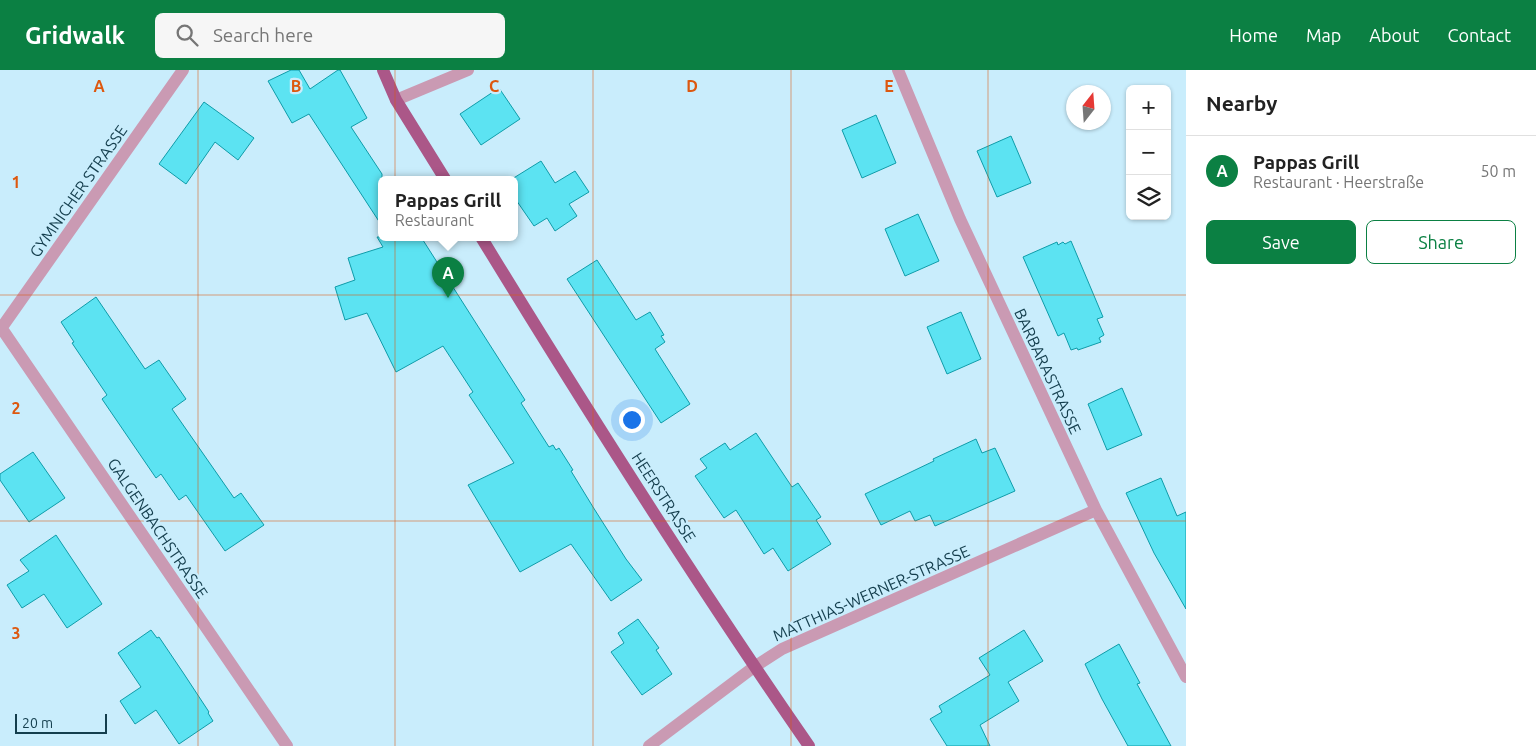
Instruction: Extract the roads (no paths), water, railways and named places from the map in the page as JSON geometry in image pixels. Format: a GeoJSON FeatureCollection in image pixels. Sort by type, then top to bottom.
{"type":"FeatureCollection","features":[{"type":"Feature","properties":{"kind":"main road"},"geometry":{"type":"LineString","coordinates":[[384,70],[396,100],[443,176]]}},
{"type":"Feature","properties":{"kind":"main road","name":"HEERSTRASSE"},"geometry":{"type":"LineString","coordinates":[[483,241],[572,384],[754,667],[809,746]]}},
{"type":"Feature","properties":{"kind":"street","name":"GYMNICHER STRASSE"},"geometry":{"type":"LineString","coordinates":[[1,328],[183,70]]}},
{"type":"Feature","properties":{"kind":"street"},"geometry":{"type":"LineString","coordinates":[[396,100],[468,70]]}},
{"type":"Feature","properties":{"kind":"street","name":"BARBARASTRASSE"},"geometry":{"type":"LineString","coordinates":[[898,70],[960,219],[1096,510],[1186,677]]}},
{"type":"Feature","properties":{"kind":"street","name":"GALGENBACHSTRASSE"},"geometry":{"type":"LineString","coordinates":[[1,328],[287,746]]}},
{"type":"Feature","properties":{"kind":"street","name":"MATTHIAS-WERNER-STRASSE"},"geometry":{"type":"LineString","coordinates":[[649,746],[754,667],[782,649],[1096,510]]}},
{"type":"Feature","properties":{"kind":"place","name":"Pappas Grill"},"geometry":{"type":"Point","coordinates":[448,298]}}]}
